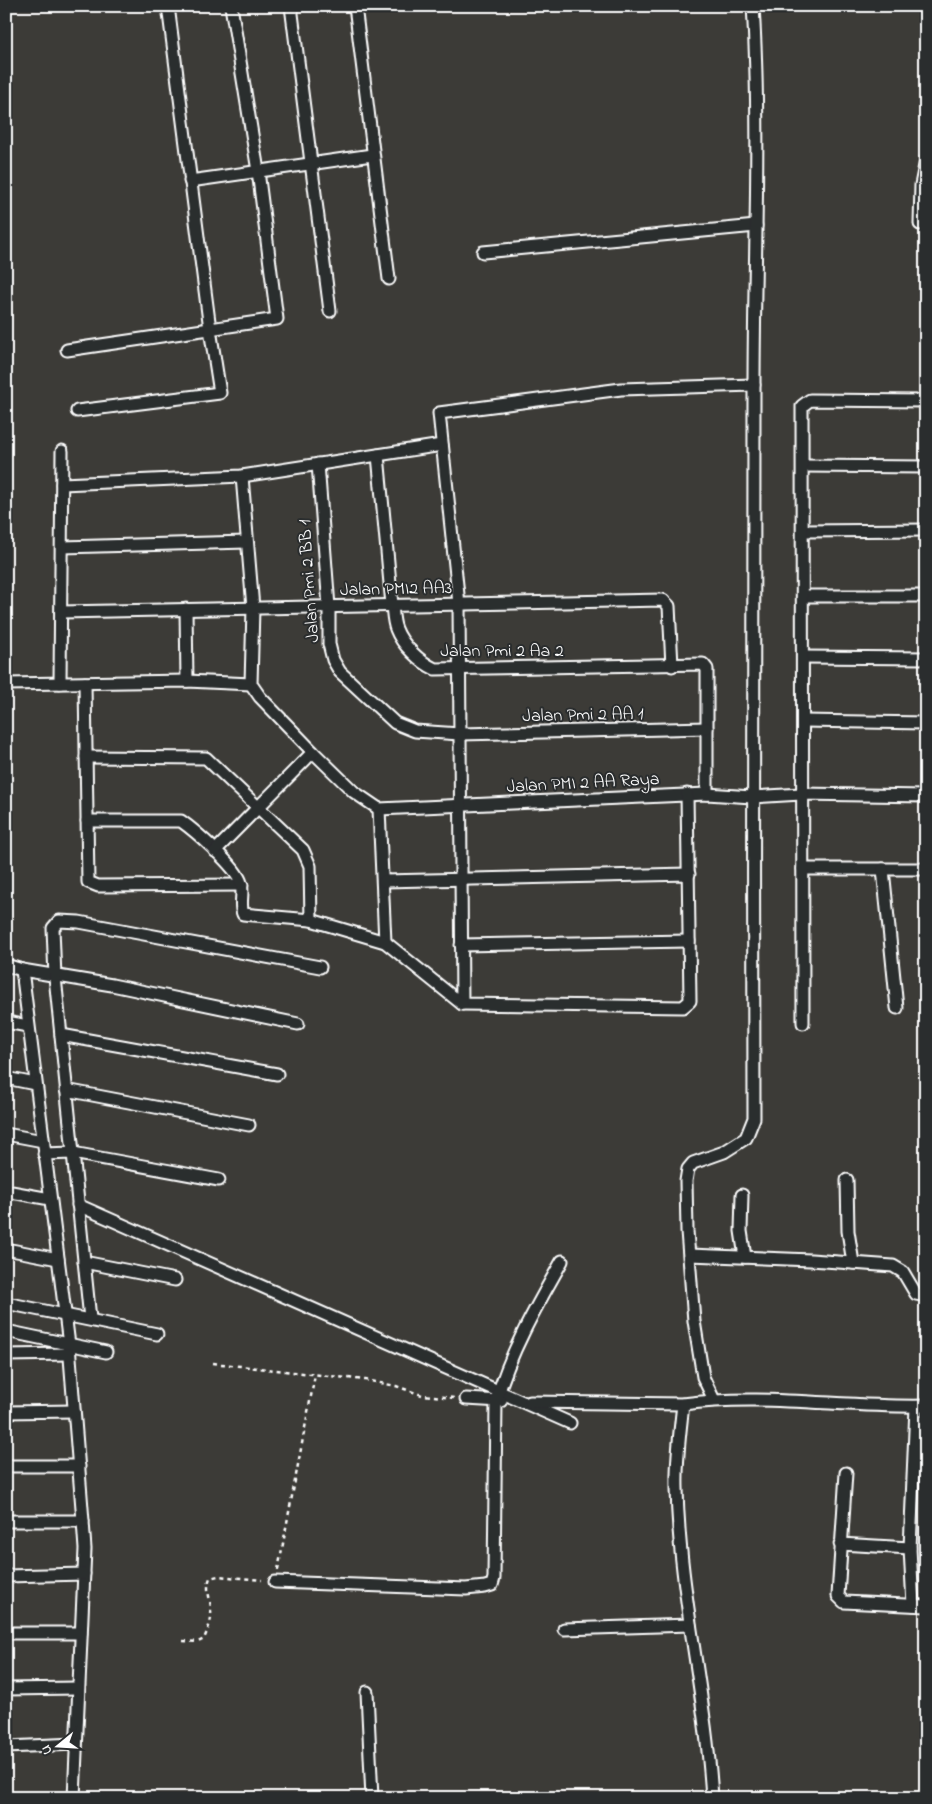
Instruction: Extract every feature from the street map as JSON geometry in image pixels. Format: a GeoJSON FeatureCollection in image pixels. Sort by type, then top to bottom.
{"type":"FeatureCollection","features":[{"type":"Feature","properties":{"kind":"street"},"geometry":{"type":"LineString","coordinates":[[77,411],[220,393],[190,181],[168,6]]}},
{"type":"Feature","properties":{"kind":"street"},"geometry":{"type":"LineString","coordinates":[[67,350],[277,319],[258,171],[231,6]]}},
{"type":"Feature","properties":{"kind":"street"},"geometry":{"type":"LineString","coordinates":[[291,6],[330,311]]}},
{"type":"Feature","properties":{"kind":"street"},"geometry":{"type":"LineString","coordinates":[[355,6],[372,156],[389,279]]}},
{"type":"Feature","properties":{"kind":"street"},"geometry":{"type":"LineString","coordinates":[[714,1400],[704,1377],[691,1293],[686,1181],[688,1169],[693,1163],[724,1152],[746,1138],[754,1118],[752,796],[756,618],[754,385],[756,226],[753,6]]}},
{"type":"Feature","properties":{"kind":"street"},"geometry":{"type":"LineString","coordinates":[[190,181],[372,156]]}},
{"type":"Feature","properties":{"kind":"street"},"geometry":{"type":"LineString","coordinates":[[920,224],[921,185],[926,160]]}},
{"type":"Feature","properties":{"kind":"street"},"geometry":{"type":"LineString","coordinates":[[484,252],[756,226]]}},
{"type":"Feature","properties":{"kind":"street"},"geometry":{"type":"LineString","coordinates":[[462,1004],[462,807],[458,604],[439,412],[621,389],[754,385]]}},
{"type":"Feature","properties":{"kind":"street"},"geometry":{"type":"LineString","coordinates":[[803,1023],[801,794],[803,721],[802,406],[805,402],[926,401]]}},
{"type":"Feature","properties":{"kind":"street"},"geometry":{"type":"LineString","coordinates":[[62,484],[242,476],[442,445]]}},
{"type":"Feature","properties":{"kind":"street"},"geometry":{"type":"LineString","coordinates":[[60,683],[62,451]]}},
{"type":"Feature","properties":{"kind":"street","name":"Jalan Pmi 2 Aa 2"},"geometry":{"type":"LineString","coordinates":[[378,455],[395,627],[401,639],[426,664],[435,669],[459,669],[672,666],[699,662],[707,669],[707,728]]}},
{"type":"Feature","properties":{"kind":"street","name":"Jalan Pmi 2 BB 1"},"geometry":{"type":"LineString","coordinates":[[318,464],[329,607],[329,644],[333,660],[340,672],[395,723],[415,731],[460,734]]}},
{"type":"Feature","properties":{"kind":"street"},"geometry":{"type":"LineString","coordinates":[[803,466],[926,467]]}},
{"type":"Feature","properties":{"kind":"street"},"geometry":{"type":"LineString","coordinates":[[242,476],[253,608],[251,684],[260,697],[313,752],[354,792],[380,810],[385,942]]}},
{"type":"Feature","properties":{"kind":"street"},"geometry":{"type":"LineString","coordinates":[[803,531],[926,530]]}},
{"type":"Feature","properties":{"kind":"street"},"geometry":{"type":"LineString","coordinates":[[62,547],[247,542]]}},
{"type":"Feature","properties":{"kind":"street"},"geometry":{"type":"LineString","coordinates":[[803,596],[926,596]]}},
{"type":"Feature","properties":{"kind":"street","name":"Jalan PMI2 AA3"},"geometry":{"type":"LineString","coordinates":[[61,612],[663,600],[669,606],[672,666]]}},
{"type":"Feature","properties":{"kind":"street"},"geometry":{"type":"LineString","coordinates":[[186,609],[187,681]]}},
{"type":"Feature","properties":{"kind":"street"},"geometry":{"type":"LineString","coordinates":[[803,657],[926,658]]}},
{"type":"Feature","properties":{"kind":"street"},"geometry":{"type":"LineString","coordinates":[[6,684],[187,681],[251,684]]}},
{"type":"Feature","properties":{"kind":"street"},"geometry":{"type":"LineString","coordinates":[[85,683],[86,876],[92,885],[242,885]]}},
{"type":"Feature","properties":{"kind":"street"},"geometry":{"type":"LineString","coordinates":[[803,721],[926,723]]}},
{"type":"Feature","properties":{"kind":"street"},"geometry":{"type":"LineString","coordinates":[[707,728],[707,794]]}},
{"type":"Feature","properties":{"kind":"street","name":"Jalan Pmi 2 AA 1"},"geometry":{"type":"LineString","coordinates":[[460,734],[707,728]]}},
{"type":"Feature","properties":{"kind":"street"},"geometry":{"type":"LineString","coordinates":[[215,851],[260,808],[313,752]]}},
{"type":"Feature","properties":{"kind":"street"},"geometry":{"type":"LineString","coordinates":[[86,758],[206,758],[303,850],[310,866],[311,920]]}},
{"type":"Feature","properties":{"kind":"street"},"geometry":{"type":"LineString","coordinates":[[87,821],[181,821],[215,851],[239,877],[242,885],[243,914],[311,920],[385,942],[462,1004],[683,1007],[690,1001],[687,794]]}},
{"type":"Feature","properties":{"kind":"street","name":"Jalan PMI 2 AA Raya"},"geometry":{"type":"LineString","coordinates":[[380,810],[687,794],[926,796]]}},
{"type":"Feature","properties":{"kind":"street"},"geometry":{"type":"LineString","coordinates":[[803,869],[926,869]]}},
{"type":"Feature","properties":{"kind":"street"},"geometry":{"type":"LineString","coordinates":[[883,869],[897,1008]]}},
{"type":"Feature","properties":{"kind":"street"},"geometry":{"type":"LineString","coordinates":[[384,881],[689,874]]}},
{"type":"Feature","properties":{"kind":"street"},"geometry":{"type":"LineString","coordinates":[[90,1319],[55,977],[53,928],[59,922],[79,922],[320,967]]}},
{"type":"Feature","properties":{"kind":"street"},"geometry":{"type":"LineString","coordinates":[[461,945],[689,940]]}},
{"type":"Feature","properties":{"kind":"street"},"geometry":{"type":"LineString","coordinates":[[6,965],[55,977],[112,985],[298,1024]]}},
{"type":"Feature","properties":{"kind":"street"},"geometry":{"type":"LineString","coordinates":[[22,970],[69,1350],[83,1521],[84,1574],[74,1798]]}},
{"type":"Feature","properties":{"kind":"street"},"geometry":{"type":"LineString","coordinates":[[6,1022],[28,1026]]}},
{"type":"Feature","properties":{"kind":"street"},"geometry":{"type":"LineString","coordinates":[[61,1035],[277,1074]]}},
{"type":"Feature","properties":{"kind":"street"},"geometry":{"type":"LineString","coordinates":[[6,1078],[35,1084]]}},
{"type":"Feature","properties":{"kind":"street"},"geometry":{"type":"LineString","coordinates":[[66,1090],[249,1125]]}},
{"type":"Feature","properties":{"kind":"street"},"geometry":{"type":"LineString","coordinates":[[6,1134],[42,1141]]}},
{"type":"Feature","properties":{"kind":"street"},"geometry":{"type":"LineString","coordinates":[[44,1154],[73,1153],[219,1180]]}},
{"type":"Feature","properties":{"kind":"street"},"geometry":{"type":"LineString","coordinates":[[848,1180],[848,1230],[853,1263]]}},
{"type":"Feature","properties":{"kind":"street"},"geometry":{"type":"LineString","coordinates":[[6,1191],[50,1199]]}},
{"type":"Feature","properties":{"kind":"street"},"geometry":{"type":"LineString","coordinates":[[742,1194],[741,1231],[745,1257]]}},
{"type":"Feature","properties":{"kind":"street"},"geometry":{"type":"LineString","coordinates":[[78,1205],[570,1423]]}},
{"type":"Feature","properties":{"kind":"street"},"geometry":{"type":"LineString","coordinates":[[6,1249],[58,1260]]}},
{"type":"Feature","properties":{"kind":"street"},"geometry":{"type":"LineString","coordinates":[[690,1255],[877,1264],[898,1269],[907,1277],[916,1294],[926,1296]]}},
{"type":"Feature","properties":{"kind":"street"},"geometry":{"type":"LineString","coordinates":[[275,1582],[466,1589],[485,1588],[492,1585],[494,1578],[496,1401],[501,1382],[534,1312],[562,1260]]}},
{"type":"Feature","properties":{"kind":"street"},"geometry":{"type":"LineString","coordinates":[[84,1262],[175,1280]]}},
{"type":"Feature","properties":{"kind":"street"},"geometry":{"type":"LineString","coordinates":[[6,1303],[157,1334]]}},
{"type":"Feature","properties":{"kind":"street"},"geometry":{"type":"LineString","coordinates":[[6,1330],[69,1350]]}},
{"type":"Feature","properties":{"kind":"street"},"geometry":{"type":"LineString","coordinates":[[6,1355],[69,1350],[106,1352]]}},
{"type":"Feature","properties":{"kind":"street"},"geometry":{"type":"LineString","coordinates":[[466,1400],[683,1404],[714,1400],[810,1400],[921,1407],[910,1548],[912,1605]]}},
{"type":"Feature","properties":{"kind":"street"},"geometry":{"type":"LineString","coordinates":[[683,1404],[678,1451],[677,1488],[683,1565],[690,1625],[707,1731],[712,1798]]}},
{"type":"Feature","properties":{"kind":"street"},"geometry":{"type":"LineString","coordinates":[[6,1412],[74,1411]]}},
{"type":"Feature","properties":{"kind":"street"},"geometry":{"type":"LineString","coordinates":[[6,1466],[79,1466]]}},
{"type":"Feature","properties":{"kind":"street"},"geometry":{"type":"LineString","coordinates":[[846,1473],[838,1596],[844,1602],[926,1606]]}},
{"type":"Feature","properties":{"kind":"street"},"geometry":{"type":"LineString","coordinates":[[6,1521],[83,1521]]}},
{"type":"Feature","properties":{"kind":"street"},"geometry":{"type":"LineString","coordinates":[[840,1544],[910,1548]]}},
{"type":"Feature","properties":{"kind":"street"},"geometry":{"type":"LineString","coordinates":[[6,1576],[84,1574]]}},
{"type":"Feature","properties":{"kind":"street"},"geometry":{"type":"LineString","coordinates":[[564,1629],[690,1625]]}},
{"type":"Feature","properties":{"kind":"street"},"geometry":{"type":"LineString","coordinates":[[6,1633],[81,1633]]}},
{"type":"Feature","properties":{"kind":"street"},"geometry":{"type":"LineString","coordinates":[[6,1689],[78,1688]]}},
{"type":"Feature","properties":{"kind":"street"},"geometry":{"type":"LineString","coordinates":[[367,1692],[372,1798]]}},
{"type":"Feature","properties":{"kind":"street"},"geometry":{"type":"LineString","coordinates":[[6,1747],[76,1744]]}},
{"type":"Feature","properties":{"kind":"path"},"geometry":{"type":"LineString","coordinates":[[214,1363],[315,1376],[365,1380],[396,1386],[422,1394],[466,1400]]}},
{"type":"Feature","properties":{"kind":"path"},"geometry":{"type":"LineString","coordinates":[[183,1641],[198,1642],[204,1639],[211,1623],[212,1610],[207,1586],[214,1576],[275,1582],[315,1376]]}}]}
